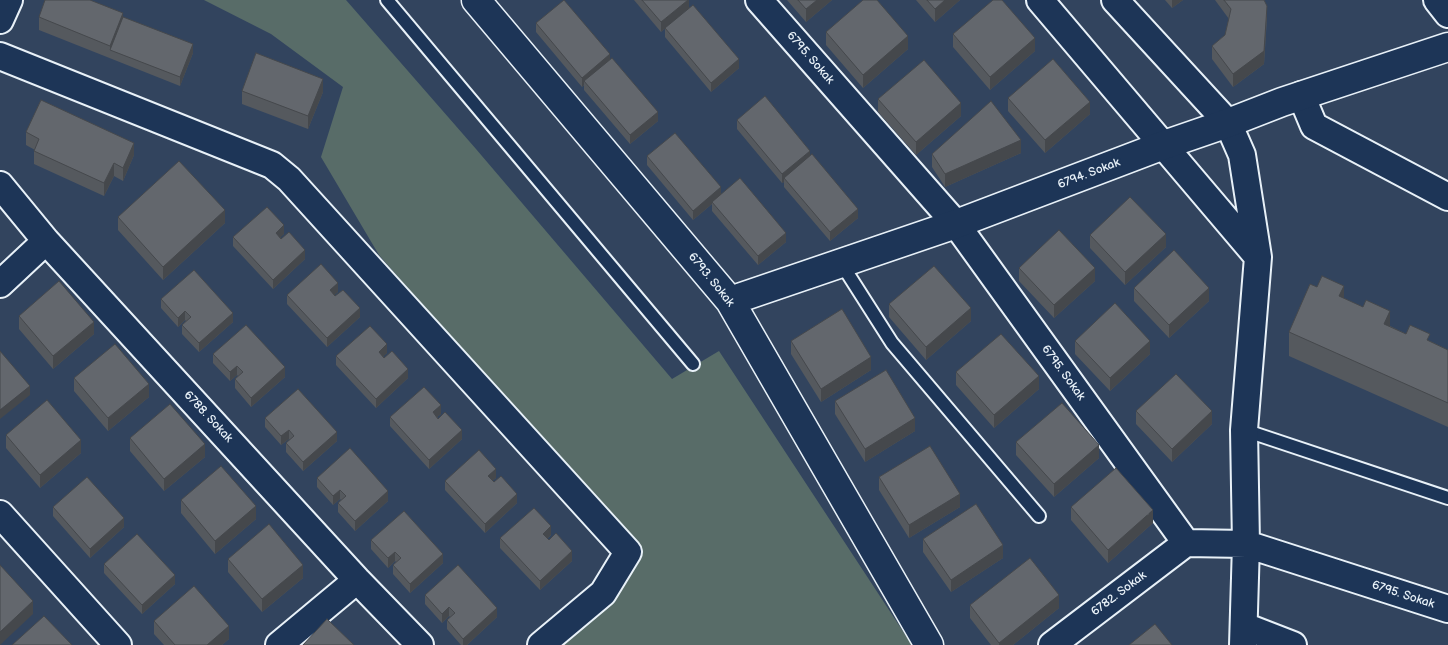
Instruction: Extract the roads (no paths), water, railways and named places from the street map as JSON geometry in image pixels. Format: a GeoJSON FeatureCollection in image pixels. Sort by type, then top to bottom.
{"type":"FeatureCollection","features":[{"type":"Feature","properties":{"kind":"street"},"geometry":{"type":"LineString","coordinates":[[0,20],[9,0]]}},
{"type":"Feature","properties":{"kind":"street","name":"6793. Sokak"},"geometry":{"type":"LineString","coordinates":[[476,0],[730,301],[929,645]]}},
{"type":"Feature","properties":{"kind":"street","name":"6795. Sokak"},"geometry":{"type":"LineString","coordinates":[[759,0],[956,224],[1186,543],[1246,544],[1448,609]]}},
{"type":"Feature","properties":{"kind":"street"},"geometry":{"type":"LineString","coordinates":[[1040,0],[1258,257]]}},
{"type":"Feature","properties":{"kind":"street"},"geometry":{"type":"LineString","coordinates":[[1115,0],[1228,123],[1242,155],[1258,257],[1244,430],[1246,544],[1244,635],[1293,645]]}},
{"type":"Feature","properties":{"kind":"street"},"geometry":{"type":"LineString","coordinates":[[1437,0],[1448,14]]}},
{"type":"Feature","properties":{"kind":"street","name":"6794. Sokak"},"geometry":{"type":"LineString","coordinates":[[730,301],[956,224],[1300,95],[1448,47]]}},
{"type":"Feature","properties":{"kind":"street"},"geometry":{"type":"LineString","coordinates":[[0,56],[272,165],[289,179],[628,552],[603,593],[540,645]]}},
{"type":"Feature","properties":{"kind":"street"},"geometry":{"type":"LineString","coordinates":[[1300,95],[1314,126],[1448,196]]}},
{"type":"Feature","properties":{"kind":"street","name":"6788. Sokak"},"geometry":{"type":"LineString","coordinates":[[0,185],[46,241],[357,580],[420,645]]}},
{"type":"Feature","properties":{"kind":"street"},"geometry":{"type":"LineString","coordinates":[[0,284],[46,241]]}},
{"type":"Feature","properties":{"kind":"street"},"geometry":{"type":"LineString","coordinates":[[0,514],[118,645]]}},
{"type":"Feature","properties":{"kind":"street","name":"6782. Sokak"},"geometry":{"type":"LineString","coordinates":[[1052,645],[1186,543]]}},
{"type":"Feature","properties":{"kind":"street"},"geometry":{"type":"LineString","coordinates":[[278,645],[357,580]]}},
{"type":"Feature","properties":{"kind":"lane"},"geometry":{"type":"LineString","coordinates":[[388,0],[693,364]]}},
{"type":"Feature","properties":{"kind":"lane"},"geometry":{"type":"LineString","coordinates":[[841,263],[892,343],[1039,516]]}},
{"type":"Feature","properties":{"kind":"lane"},"geometry":{"type":"LineString","coordinates":[[1244,430],[1448,498]]}}]}
